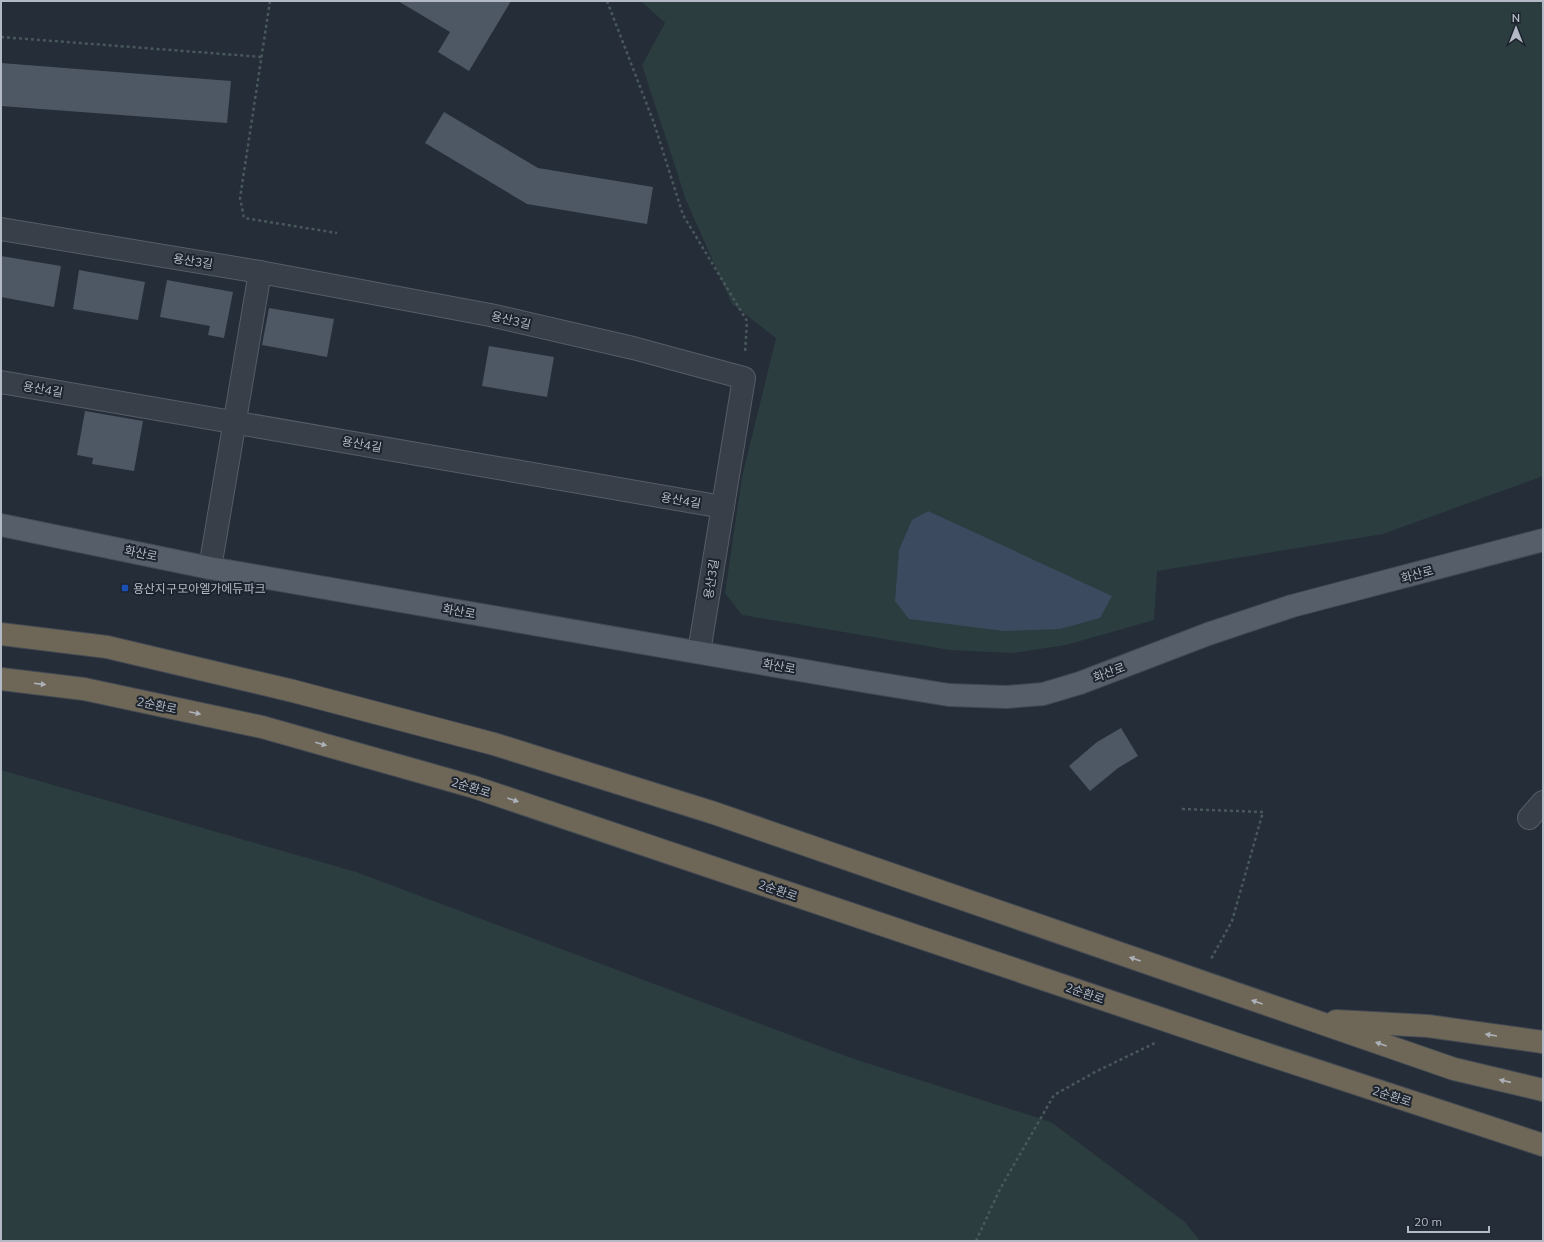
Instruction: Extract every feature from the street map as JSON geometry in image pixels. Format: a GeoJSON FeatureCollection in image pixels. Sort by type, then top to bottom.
{"type":"FeatureCollection","features":[{"type":"Feature","properties":{"kind":"highway"},"geometry":{"type":"LineString","coordinates":[[1,634],[106,647],[293,691],[494,744],[714,813],[1454,1069],[1543,1090]]}},
{"type":"Feature","properties":{"kind":"highway","name":"2순환로"},"geometry":{"type":"LineString","coordinates":[[1,679],[84,690],[262,727],[474,787],[1237,1044],[1543,1145]]}},
{"type":"Feature","properties":{"kind":"highway"},"geometry":{"type":"LineString","coordinates":[[1308,1019],[1428,1026],[1543,1042]]}},
{"type":"Feature","properties":{"kind":"main road","name":"화산로"},"geometry":{"type":"LineString","coordinates":[[1,525],[210,568],[949,695],[1007,697],[1043,694],[1080,683],[1208,634],[1292,606],[1543,540]]}},
{"type":"Feature","properties":{"kind":"street","name":"용산3길"},"geometry":{"type":"LineString","coordinates":[[1,229],[260,272],[490,315],[633,348],[744,378],[699,652]]}},
{"type":"Feature","properties":{"kind":"street"},"geometry":{"type":"LineString","coordinates":[[210,568],[260,272]]}},
{"type":"Feature","properties":{"kind":"street","name":"용산4길"},"geometry":{"type":"LineString","coordinates":[[1,382],[723,507]]}},
{"type":"Feature","properties":{"kind":"street"},"geometry":{"type":"LineString","coordinates":[[1529,818],[1543,802]]}},
{"type":"Feature","properties":{"kind":"path"},"geometry":{"type":"LineString","coordinates":[[270,1],[240,198],[244,218],[337,233]]}},
{"type":"Feature","properties":{"kind":"path"},"geometry":{"type":"LineString","coordinates":[[607,1],[654,123],[683,215],[747,321],[744,378]]}},
{"type":"Feature","properties":{"kind":"path"},"geometry":{"type":"LineString","coordinates":[[1,37],[262,57]]}},
{"type":"Feature","properties":{"kind":"shaded area"},"geometry":{"type":"Polygon","coordinates":[[[641,1],[1543,1],[1543,476],[1383,534],[1157,571],[1154,620],[1066,645],[1012,653],[950,650],[742,615],[725,593],[742,477],[776,338],[732,304],[686,200],[642,65],[665,23],[641,1]]]}},
{"type":"Feature","properties":{"kind":"shaded area"},"geometry":{"type":"Polygon","coordinates":[[[1,770],[356,872],[851,1058],[1051,1122],[1185,1222],[1200,1241],[1,1241],[1,770]]]}},
{"type":"Feature","properties":{"kind":"water"},"geometry":{"type":"Polygon","coordinates":[[[928,511],[1112,596],[1100,618],[1060,629],[1004,631],[909,619],[895,601],[899,550],[912,520],[928,511]]]}},
{"type":"Feature","properties":{"kind":"building"},"geometry":{"type":"Polygon","coordinates":[[[398,1],[511,1],[469,71],[438,52],[450,32],[398,1]]]}},
{"type":"Feature","properties":{"kind":"building"},"geometry":{"type":"Polygon","coordinates":[[[1,63],[231,81],[227,123],[1,106],[1,63]]]}},
{"type":"Feature","properties":{"kind":"building"},"geometry":{"type":"Polygon","coordinates":[[[444,112],[538,168],[653,187],[647,224],[527,204],[425,143],[444,112]]]}},
{"type":"Feature","properties":{"kind":"building"},"geometry":{"type":"Polygon","coordinates":[[[1,256],[61,266],[54,307],[1,297],[1,256]]]}},
{"type":"Feature","properties":{"kind":"building"},"geometry":{"type":"Polygon","coordinates":[[[79,270],[145,282],[138,320],[73,309],[79,270]]]}},
{"type":"Feature","properties":{"kind":"building"},"geometry":{"type":"Polygon","coordinates":[[[167,280],[233,292],[224,338],[208,335],[210,326],[160,317],[167,280]]]}},
{"type":"Feature","properties":{"kind":"building"},"geometry":{"type":"Polygon","coordinates":[[[269,308],[334,319],[327,357],[262,345],[269,308]]]}},
{"type":"Feature","properties":{"kind":"building"},"geometry":{"type":"Polygon","coordinates":[[[489,346],[554,357],[547,397],[482,386],[489,346]]]}},
{"type":"Feature","properties":{"kind":"building"},"geometry":{"type":"Polygon","coordinates":[[[85,411],[143,421],[134,471],[92,464],[93,458],[77,455],[85,411]]]}},
{"type":"Feature","properties":{"kind":"building"},"geometry":{"type":"Polygon","coordinates":[[[1121,728],[1138,756],[1118,768],[1090,791],[1069,766],[1097,742],[1121,728]]]}},
{"type":"Feature","properties":{"kind":"place","name":"용산지구모아엘가에듀파크"},"geometry":{"type":"Point","coordinates":[125,588]}}]}
